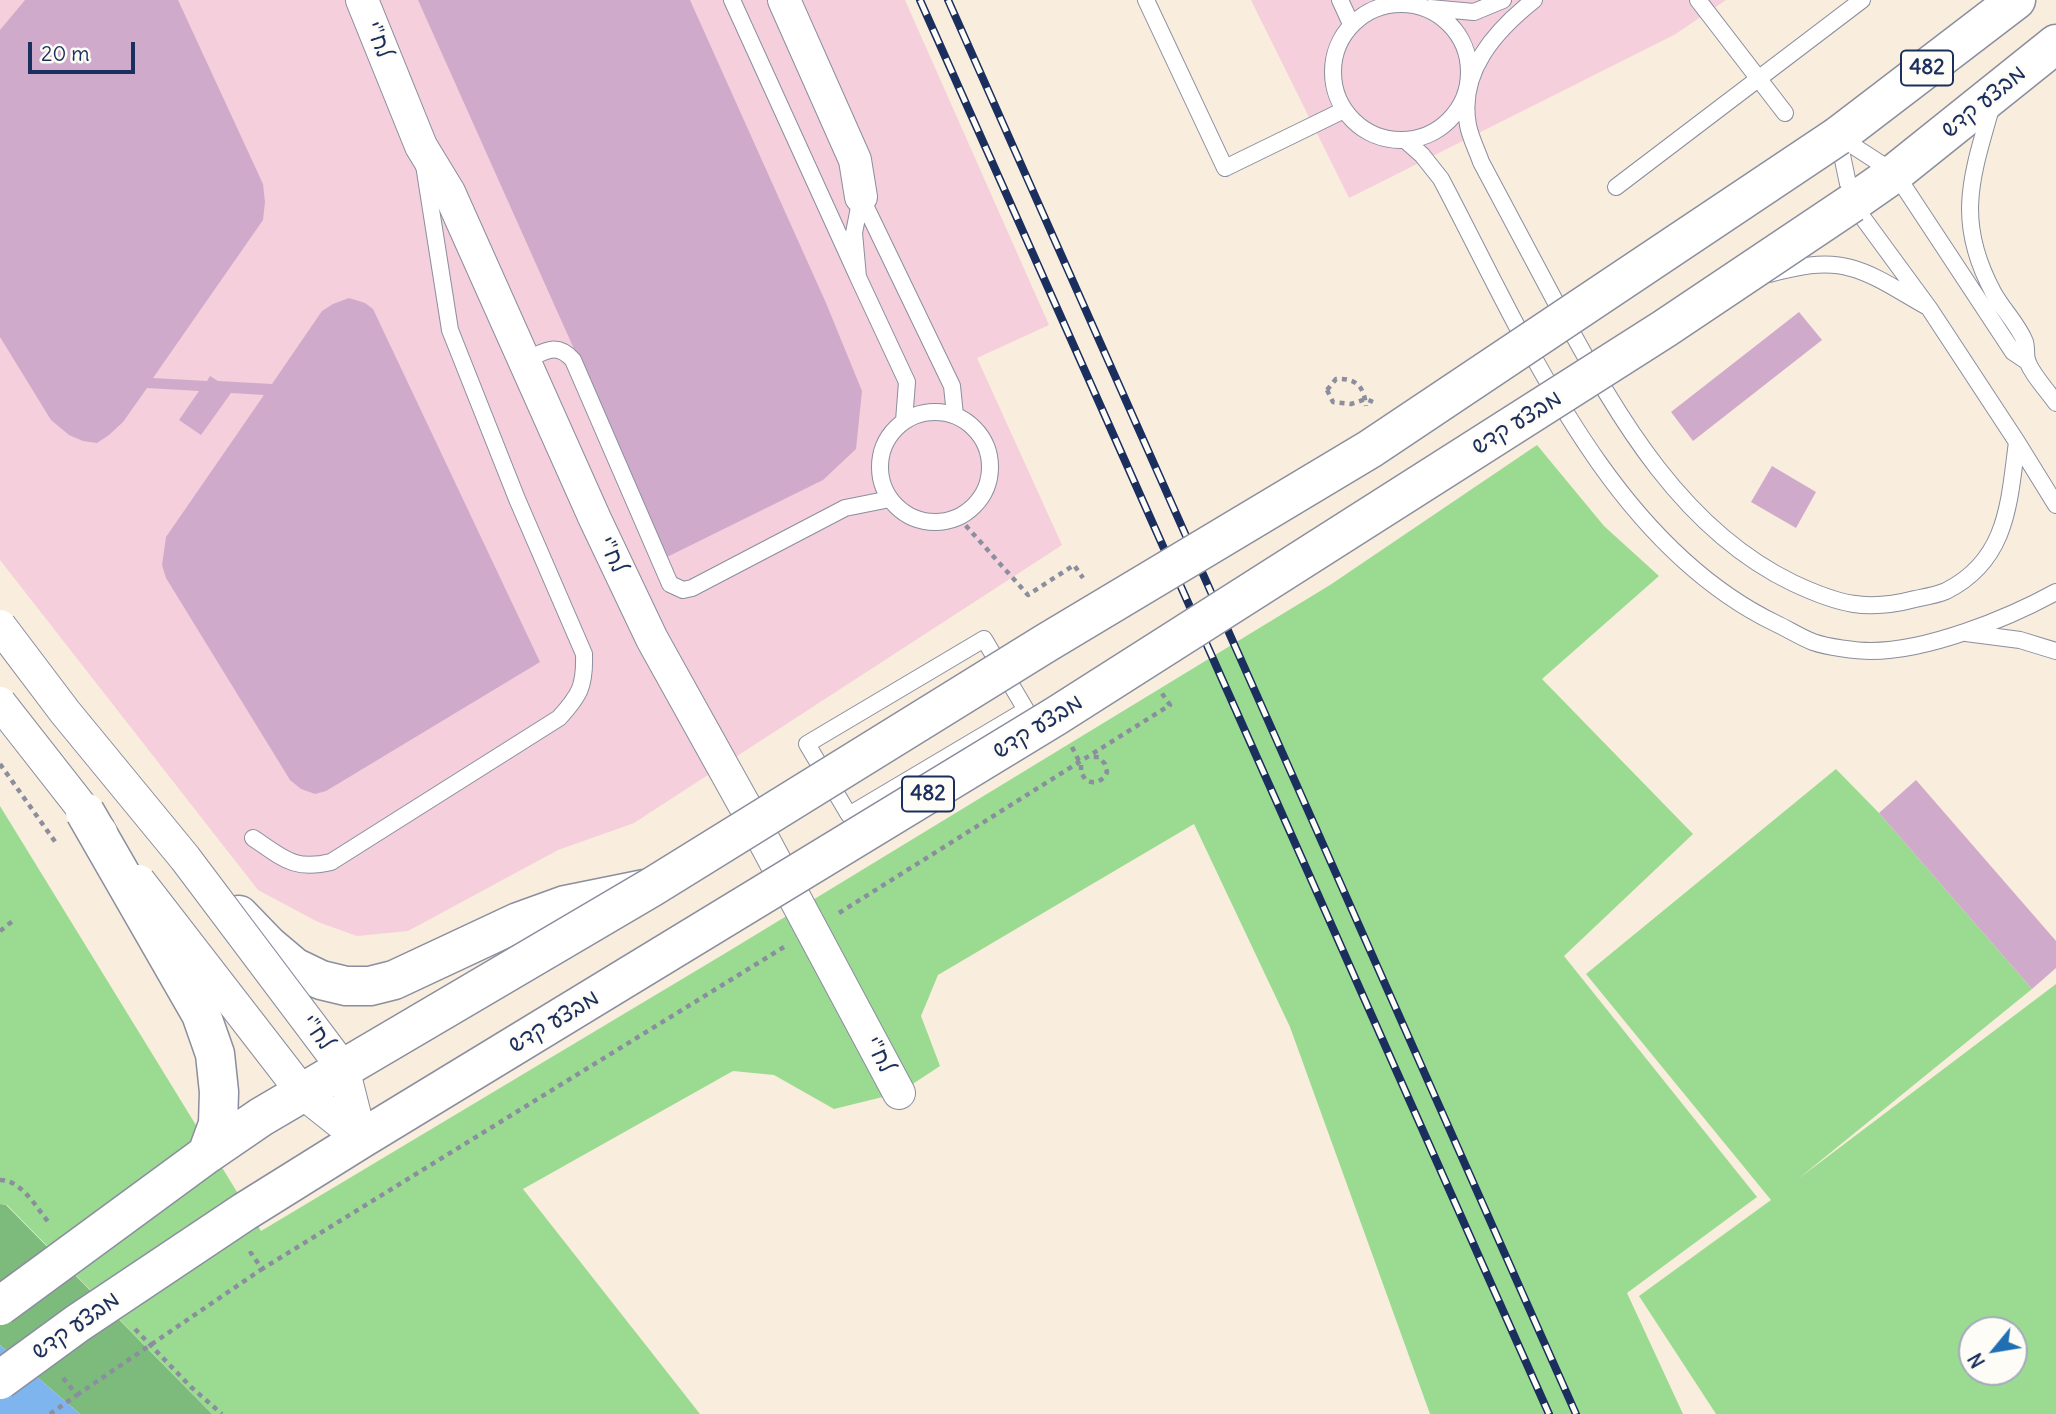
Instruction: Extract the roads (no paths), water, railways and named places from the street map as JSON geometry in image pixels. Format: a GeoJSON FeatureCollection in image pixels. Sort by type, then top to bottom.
{"type":"FeatureCollection","features":[{"type":"Feature","properties":{"kind":"main road","name":"482"},"geometry":{"type":"LineString","coordinates":[[0,1306],[207,1154],[303,1093],[652,887],[1046,643],[1370,449],[1838,136],[2016,0]]}},
{"type":"Feature","properties":{"kind":"main road","name":"מבצע קדש"},"geometry":{"type":"LineString","coordinates":[[0,1380],[100,1308],[244,1212],[1056,716],[1664,329],[1895,173],[2056,44]]}},
{"type":"Feature","properties":{"kind":"main road"},"geometry":{"type":"LineString","coordinates":[[86,812],[201,1014],[215,1054],[219,1092],[218,1124],[207,1154]]}},
{"type":"Feature","properties":{"kind":"main road"},"geometry":{"type":"LineString","coordinates":[[185,858],[268,945],[294,967],[346,986],[370,986],[394,980],[518,922],[565,905],[652,887]]}},
{"type":"Feature","properties":{"kind":"street","name":"לח\"י"},"geometry":{"type":"LineString","coordinates":[[362,0],[421,146],[449,192],[595,519],[652,639],[899,1093]]}},
{"type":"Feature","properties":{"kind":"street"},"geometry":{"type":"LineString","coordinates":[[783,0],[855,160],[861,197]]}},
{"type":"Feature","properties":{"kind":"street","name":"לח\"י"},"geometry":{"type":"LineString","coordinates":[[0,626],[65,712],[185,858],[343,1068],[361,1139]]}},
{"type":"Feature","properties":{"kind":"street","name":"לח\"י"},"geometry":{"type":"LineString","coordinates":[[0,703],[303,1093],[361,1139]]}},
{"type":"Feature","properties":{"kind":"lane"},"geometry":{"type":"LineString","coordinates":[[732,0],[907,382],[904,421]]}},
{"type":"Feature","properties":{"kind":"lane"},"geometry":{"type":"LineString","coordinates":[[1146,0],[1225,168],[1344,110]]}},
{"type":"Feature","properties":{"kind":"lane"},"geometry":{"type":"LineString","coordinates":[[1340,0],[1351,24]]}},
{"type":"Feature","properties":{"kind":"lane"},"geometry":{"type":"LineString","coordinates":[[1503,0],[1474,12],[1405,4],[1386,5],[1367,12],[1351,24],[1340,40],[1334,57],[1336,94],[1344,110],[1356,123],[1387,139],[1405,140],[1427,135],[1447,123],[1460,105],[1487,45],[1517,13],[1534,0]]}},
{"type":"Feature","properties":{"kind":"lane"},"geometry":{"type":"LineString","coordinates":[[1698,0],[1785,113]]}},
{"type":"Feature","properties":{"kind":"lane"},"geometry":{"type":"LineString","coordinates":[[1616,187],[1862,0]]}},
{"type":"Feature","properties":{"kind":"lane"},"geometry":{"type":"LineString","coordinates":[[1424,8],[1445,20],[1460,38],[1468,60],[1468,125],[1481,162],[1603,389],[1649,458],[1688,504],[1726,539],[1772,572],[1828,599],[1870,606],[1907,601],[1945,591],[1974,572],[1994,548],[2007,515],[2017,442]]}},
{"type":"Feature","properties":{"kind":"lane"},"geometry":{"type":"LineString","coordinates":[[1988,298],[1972,241],[1969,203],[1975,166],[1996,92]]}},
{"type":"Feature","properties":{"kind":"lane"},"geometry":{"type":"LineString","coordinates":[[1838,136],[1895,173],[1988,298],[2025,342],[2028,362],[2056,403]]}},
{"type":"Feature","properties":{"kind":"lane"},"geometry":{"type":"LineString","coordinates":[[1838,136],[1852,203],[1930,308],[2056,505]]}},
{"type":"Feature","properties":{"kind":"lane"},"geometry":{"type":"LineString","coordinates":[[1405,140],[1422,155],[1441,179],[1565,412],[1613,484],[1656,535],[1698,573],[1749,610],[1815,643],[1871,651],[1915,645],[1964,633],[2030,607],[2056,592]]}},
{"type":"Feature","properties":{"kind":"lane"},"geometry":{"type":"LineString","coordinates":[[253,838],[288,861],[311,867],[331,862],[559,718],[575,701],[585,677],[584,654],[517,499],[450,330],[421,146]]}},
{"type":"Feature","properties":{"kind":"lane"},"geometry":{"type":"LineString","coordinates":[[858,277],[854,233],[861,197]]}},
{"type":"Feature","properties":{"kind":"lane"},"geometry":{"type":"LineString","coordinates":[[861,197],[952,386],[955,415]]}},
{"type":"Feature","properties":{"kind":"lane"},"geometry":{"type":"LineString","coordinates":[[1727,286],[1794,267],[1825,264],[1852,268],[1930,308]]}},
{"type":"Feature","properties":{"kind":"lane"},"geometry":{"type":"LineString","coordinates":[[524,361],[553,348],[564,350],[573,360],[670,584],[683,590],[692,588],[845,508],[890,499]]}},
{"type":"Feature","properties":{"kind":"lane"},"geometry":{"type":"LineString","coordinates":[[937,411],[955,415],[971,425],[983,439],[990,465],[985,492],[974,507],[959,518],[929,523],[914,519],[901,511],[890,499],[882,484],[880,466],[883,449],[891,433],[904,421],[937,411]]}},
{"type":"Feature","properties":{"kind":"lane"},"geometry":{"type":"LineString","coordinates":[[1964,633],[2020,640],[2056,651]]}},
{"type":"Feature","properties":{"kind":"lane"},"geometry":{"type":"LineString","coordinates":[[984,639],[1026,710],[849,815],[835,790],[807,744],[984,639]]}},
{"type":"Feature","properties":{"kind":"lane"},"geometry":{"type":"LineString","coordinates":[[761,835],[835,790]]}},
{"type":"Feature","properties":{"kind":"water"},"geometry":{"type":"Polygon","coordinates":[[[0,1345],[80,1414],[0,1414],[0,1345]]]}},
{"type":"Feature","properties":{"kind":"railway"},"geometry":{"type":"LineString","coordinates":[[920,0],[1549,1414]]}},
{"type":"Feature","properties":{"kind":"railway"},"geometry":{"type":"LineString","coordinates":[[948,0],[1576,1414]]}}]}
